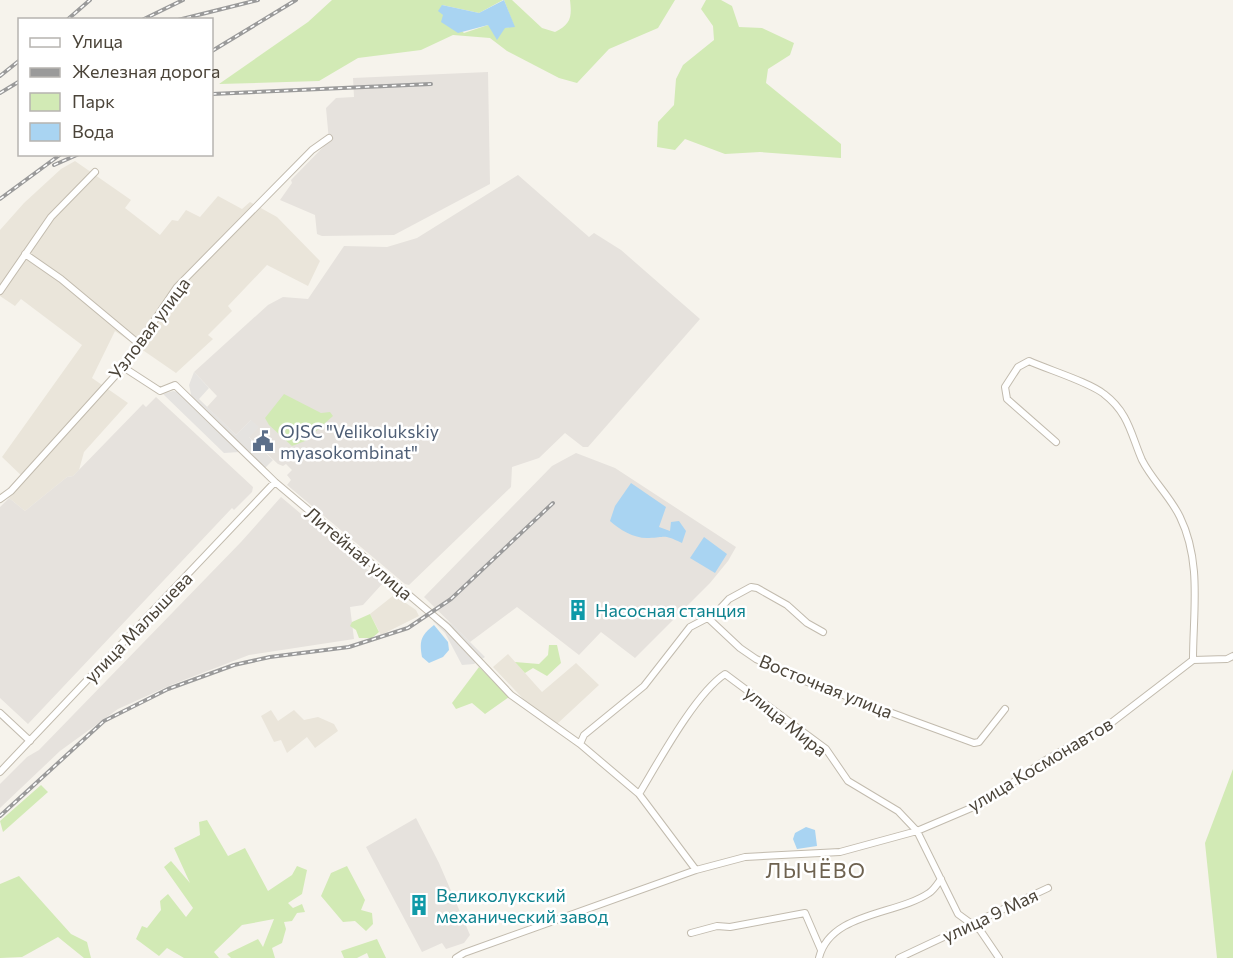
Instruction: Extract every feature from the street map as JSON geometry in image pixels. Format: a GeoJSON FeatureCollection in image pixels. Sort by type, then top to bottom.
{"type":"FeatureCollection","features":[{"type":"Feature","properties":{"kind":"street","name":"Узловая улица"},"geometry":{"type":"LineString","coordinates":[[0,499],[11,491],[123,368],[177,286],[312,150],[329,138]]}},
{"type":"Feature","properties":{"kind":"street"},"geometry":{"type":"LineString","coordinates":[[0,291],[51,217],[95,172]]}},
{"type":"Feature","properties":{"kind":"street"},"geometry":{"type":"LineString","coordinates":[[25,254],[61,279],[139,344]]}},
{"type":"Feature","properties":{"kind":"street"},"geometry":{"type":"LineString","coordinates":[[1056,442],[1007,399],[1005,387],[1018,367],[1029,361],[1103,392],[1133,430],[1143,460],[1180,516],[1188,540],[1197,589],[1193,615],[1193,660],[1227,659],[1233,656]]}},
{"type":"Feature","properties":{"kind":"street","name":"Литейная улица"},"geometry":{"type":"LineString","coordinates":[[123,368],[160,391],[175,386],[275,482],[447,627],[512,695],[580,744],[639,794],[696,870]]}},
{"type":"Feature","properties":{"kind":"street","name":"улица Малышева"},"geometry":{"type":"LineString","coordinates":[[0,772],[275,482]]}},
{"type":"Feature","properties":{"kind":"street"},"geometry":{"type":"LineString","coordinates":[[580,744],[584,735],[644,686],[690,627],[708,618],[729,599],[753,587],[787,605],[807,623],[823,632]]}},
{"type":"Feature","properties":{"kind":"street","name":"Восточная улица"},"geometry":{"type":"LineString","coordinates":[[708,618],[740,648],[756,659],[812,684],[974,742],[979,742],[1005,709]]}},
{"type":"Feature","properties":{"kind":"street","name":"улица Космонавтов"},"geometry":{"type":"LineString","coordinates":[[456,958],[464,953],[696,870],[744,857],[840,852],[917,831],[982,803],[1044,761],[1110,723],[1193,660]]}},
{"type":"Feature","properties":{"kind":"street","name":"улица Мира"},"geometry":{"type":"LineString","coordinates":[[639,794],[682,724],[715,681],[725,674],[826,749],[848,781],[882,799],[917,831],[958,914],[980,930],[999,958]]}},
{"type":"Feature","properties":{"kind":"street"},"geometry":{"type":"LineString","coordinates":[[0,713],[30,741]]}},
{"type":"Feature","properties":{"kind":"street"},"geometry":{"type":"LineString","coordinates":[[819,958],[821,950],[842,926],[930,893],[941,879]]}},
{"type":"Feature","properties":{"kind":"street","name":"улица 9 Мая"},"geometry":{"type":"LineString","coordinates":[[900,958],[969,923],[993,916],[1048,888]]}},
{"type":"Feature","properties":{"kind":"street"},"geometry":{"type":"LineString","coordinates":[[691,933],[717,926],[729,927],[805,914],[821,950]]}},
{"type":"Feature","properties":{"kind":"shaded area"},"geometry":{"type":"Polygon","coordinates":[[[488,72],[490,184],[394,235],[322,236],[317,234],[315,215],[280,200],[292,183],[291,180],[329,141],[326,108],[336,98],[354,97],[353,78],[488,72]]]}},
{"type":"Feature","properties":{"kind":"shaded area"},"geometry":{"type":"Polygon","coordinates":[[[75,161],[131,200],[125,208],[160,235],[172,220],[178,221],[186,210],[200,217],[218,196],[242,209],[250,202],[277,217],[320,261],[308,286],[267,265],[228,306],[232,311],[208,335],[213,339],[176,373],[115,331],[92,378],[128,403],[84,452],[79,470],[25,511],[9,498],[25,479],[2,457],[82,345],[21,299],[15,306],[0,296],[0,230],[24,203],[61,169],[75,161]]]}},
{"type":"Feature","properties":{"kind":"shaded area"},"geometry":{"type":"Polygon","coordinates":[[[518,175],[589,237],[594,233],[621,250],[700,319],[588,447],[583,447],[565,433],[539,458],[512,467],[511,487],[409,585],[405,584],[287,485],[291,480],[287,475],[292,470],[286,464],[283,466],[278,464],[249,437],[251,420],[236,435],[207,407],[217,396],[194,372],[268,305],[283,297],[308,299],[344,246],[387,247],[417,238],[518,175]]]}},
{"type":"Feature","properties":{"kind":"shaded area"},"geometry":{"type":"Polygon","coordinates":[[[194,372],[209,388],[199,399],[236,435],[251,420],[259,427],[249,437],[273,460],[265,468],[192,399],[189,385],[194,372]]]}},
{"type":"Feature","properties":{"kind":"shaded area"},"geometry":{"type":"Polygon","coordinates":[[[178,392],[240,452],[224,453],[163,394],[178,392]]]}},
{"type":"Feature","properties":{"kind":"shaded area"},"geometry":{"type":"Polygon","coordinates":[[[156,397],[253,487],[252,492],[234,510],[232,508],[28,724],[0,698],[0,507],[9,498],[25,511],[67,477],[73,476],[143,404],[146,407],[156,397]]]}},
{"type":"Feature","properties":{"kind":"shaded area"},"geometry":{"type":"Polygon","coordinates":[[[576,453],[615,468],[736,547],[710,583],[635,658],[601,632],[579,655],[517,607],[470,642],[424,597],[552,466],[576,453]]]}},
{"type":"Feature","properties":{"kind":"shaded area"},"geometry":{"type":"Polygon","coordinates":[[[281,497],[383,583],[363,605],[350,607],[354,639],[249,655],[171,685],[118,709],[60,751],[0,808],[0,784],[27,757],[39,750],[241,542],[281,497]]]}},
{"type":"Feature","properties":{"kind":"shaded area"},"geometry":{"type":"Polygon","coordinates":[[[394,595],[416,610],[419,616],[381,635],[370,614],[394,595]]]}},
{"type":"Feature","properties":{"kind":"shaded area"},"geometry":{"type":"Polygon","coordinates":[[[439,615],[454,626],[485,657],[474,664],[462,665],[445,633],[433,621],[439,615]]]}},
{"type":"Feature","properties":{"kind":"shaded area"},"geometry":{"type":"Polygon","coordinates":[[[508,654],[542,692],[576,663],[599,685],[557,724],[530,706],[493,667],[508,654]]]}},
{"type":"Feature","properties":{"kind":"shaded area"},"geometry":{"type":"Polygon","coordinates":[[[271,710],[278,721],[294,710],[304,720],[318,717],[334,724],[338,731],[315,748],[307,737],[287,753],[281,740],[274,742],[261,716],[271,710]]]}},
{"type":"Feature","properties":{"kind":"shaded area"},"geometry":{"type":"Polygon","coordinates":[[[416,818],[439,863],[470,935],[464,943],[446,949],[442,943],[422,952],[366,847],[416,818]]]}},
{"type":"Feature","properties":{"kind":"green space"},"geometry":{"type":"Polygon","coordinates":[[[332,0],[503,0],[479,13],[442,5],[443,15],[464,33],[488,25],[505,28],[514,26],[504,0],[512,0],[542,28],[555,32],[569,19],[570,0],[675,0],[658,28],[609,49],[577,83],[559,78],[507,51],[490,38],[453,35],[421,50],[358,58],[319,81],[219,84],[308,22],[332,0]]]}},
{"type":"Feature","properties":{"kind":"green space"},"geometry":{"type":"Polygon","coordinates":[[[706,0],[721,0],[732,6],[739,27],[762,28],[794,43],[790,55],[768,69],[766,83],[841,144],[841,158],[760,152],[725,154],[685,139],[675,150],[657,147],[658,122],[674,105],[676,79],[683,65],[714,40],[713,26],[701,9],[706,0]]]}},
{"type":"Feature","properties":{"kind":"green space"},"geometry":{"type":"Polygon","coordinates":[[[284,394],[321,413],[330,412],[333,416],[305,441],[292,446],[269,425],[265,418],[284,394]]]}},
{"type":"Feature","properties":{"kind":"green space"},"geometry":{"type":"Polygon","coordinates":[[[370,614],[379,632],[372,638],[359,638],[356,630],[350,626],[352,622],[370,614]]]}},
{"type":"Feature","properties":{"kind":"green space"},"geometry":{"type":"Polygon","coordinates":[[[549,645],[557,645],[561,663],[547,676],[533,668],[525,673],[515,662],[539,664],[548,655],[549,645]]]}},
{"type":"Feature","properties":{"kind":"green space"},"geometry":{"type":"Polygon","coordinates":[[[479,667],[509,697],[485,714],[472,703],[456,709],[452,703],[479,667]]]}},
{"type":"Feature","properties":{"kind":"green space"},"geometry":{"type":"Polygon","coordinates":[[[1233,769],[1233,958],[1217,958],[1205,843],[1233,769]]]}},
{"type":"Feature","properties":{"kind":"green space"},"geometry":{"type":"Polygon","coordinates":[[[41,785],[48,792],[3,832],[0,821],[41,785]]]}},
{"type":"Feature","properties":{"kind":"green space"},"geometry":{"type":"Polygon","coordinates":[[[207,820],[228,856],[245,848],[268,891],[292,875],[297,866],[307,870],[302,894],[288,903],[293,908],[302,904],[305,912],[297,913],[292,921],[284,922],[286,929],[282,943],[272,948],[275,958],[231,958],[227,954],[258,939],[263,947],[274,919],[242,925],[214,952],[219,958],[184,958],[167,948],[159,956],[136,939],[142,926],[147,928],[161,910],[160,901],[168,894],[186,917],[193,908],[164,867],[171,861],[190,883],[174,848],[200,835],[199,822],[207,820]]]}},
{"type":"Feature","properties":{"kind":"green space"},"geometry":{"type":"Polygon","coordinates":[[[347,866],[365,900],[361,910],[372,913],[373,924],[366,931],[355,921],[343,922],[321,896],[331,873],[347,866]]]}},
{"type":"Feature","properties":{"kind":"green space"},"geometry":{"type":"Polygon","coordinates":[[[19,876],[71,934],[87,942],[91,958],[84,958],[58,937],[22,957],[0,958],[0,884],[19,876]]]}},
{"type":"Feature","properties":{"kind":"green space"},"geometry":{"type":"Polygon","coordinates":[[[377,939],[386,958],[369,958],[367,953],[357,958],[344,958],[341,951],[377,939]]]}},
{"type":"Feature","properties":{"kind":"water"},"geometry":{"type":"Polygon","coordinates":[[[504,0],[515,27],[505,28],[497,40],[488,25],[458,33],[441,22],[443,15],[438,11],[442,5],[479,13],[504,0]]]}},
{"type":"Feature","properties":{"kind":"water"},"geometry":{"type":"Polygon","coordinates":[[[631,483],[666,507],[659,527],[670,531],[671,522],[679,521],[686,531],[682,543],[665,537],[644,538],[633,535],[610,521],[615,506],[631,483]]]}},
{"type":"Feature","properties":{"kind":"water"},"geometry":{"type":"Polygon","coordinates":[[[704,537],[727,554],[715,573],[690,558],[704,537]]]}},
{"type":"Feature","properties":{"kind":"water"},"geometry":{"type":"Polygon","coordinates":[[[434,625],[448,642],[449,650],[443,657],[429,663],[422,657],[421,642],[426,632],[434,625]]]}},
{"type":"Feature","properties":{"kind":"water"},"geometry":{"type":"Polygon","coordinates":[[[806,827],[815,830],[817,846],[797,849],[793,839],[795,833],[806,827]]]}},
{"type":"Feature","properties":{"kind":"railway"},"geometry":{"type":"LineString","coordinates":[[69,18],[90,0]]}},
{"type":"Feature","properties":{"kind":"railway"},"geometry":{"type":"LineString","coordinates":[[146,18],[183,0]]}},
{"type":"Feature","properties":{"kind":"railway"},"geometry":{"type":"LineString","coordinates":[[186,18],[258,0]]}},
{"type":"Feature","properties":{"kind":"railway"},"geometry":{"type":"LineString","coordinates":[[213,50],[296,0]]}},
{"type":"Feature","properties":{"kind":"railway"},"geometry":{"type":"LineString","coordinates":[[0,76],[18,62]]}},
{"type":"Feature","properties":{"kind":"railway"},"geometry":{"type":"LineString","coordinates":[[0,93],[18,82]]}},
{"type":"Feature","properties":{"kind":"railway"},"geometry":{"type":"LineString","coordinates":[[213,94],[431,84]]}},
{"type":"Feature","properties":{"kind":"railway"},"geometry":{"type":"LineString","coordinates":[[0,199],[58,156]]}},
{"type":"Feature","properties":{"kind":"railway"},"geometry":{"type":"LineString","coordinates":[[54,165],[74,156]]}},
{"type":"Feature","properties":{"kind":"railway"},"geometry":{"type":"LineString","coordinates":[[0,816],[104,721],[168,689],[234,665],[270,657],[349,647],[408,628],[451,599],[553,503]]}},
{"type":"Feature","properties":{"kind":"place","name":"OJSC \"Velikolukskiy myasokombinat\""},"geometry":{"type":"Point","coordinates":[263,441]}},
{"type":"Feature","properties":{"kind":"place","name":"Насосная станция"},"geometry":{"type":"Point","coordinates":[578,610]}},
{"type":"Feature","properties":{"kind":"place","name":"Великолукский механический завод"},"geometry":{"type":"Point","coordinates":[419,905]}},
{"type":"Feature","properties":{"kind":"district","name":"ЛЫЧЁВО"},"geometry":{"type":"Point","coordinates":[816,869]}}]}
